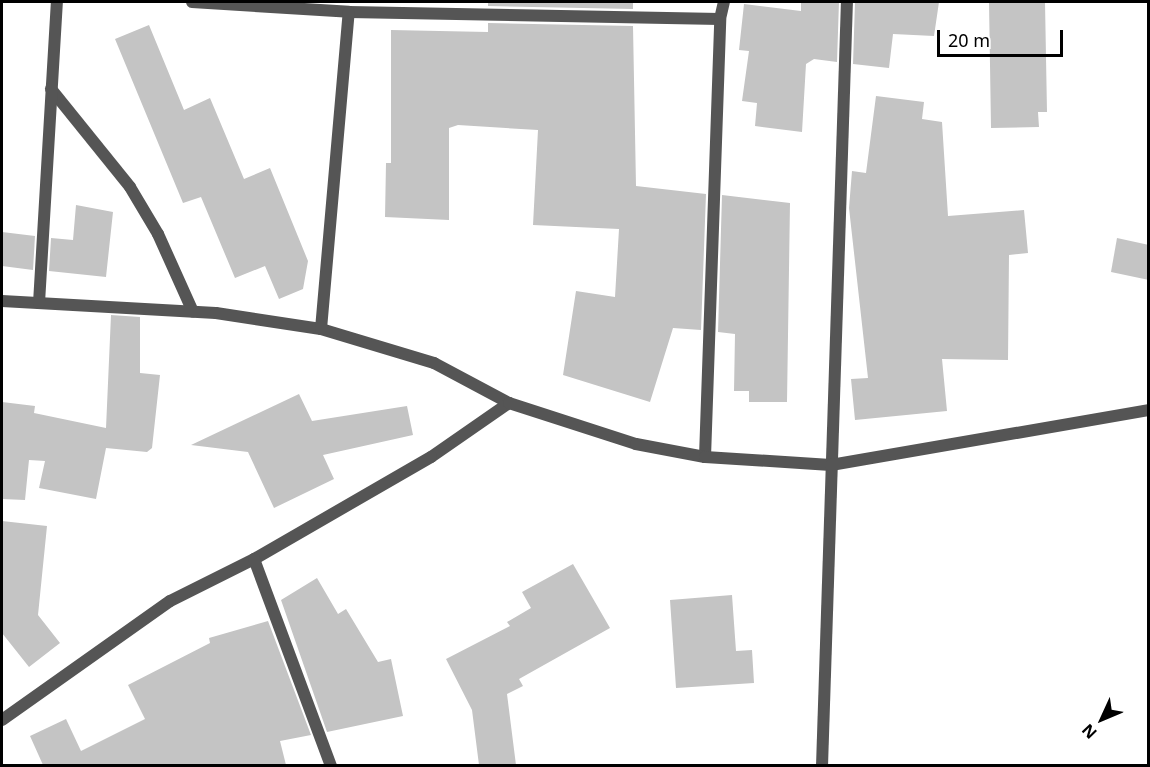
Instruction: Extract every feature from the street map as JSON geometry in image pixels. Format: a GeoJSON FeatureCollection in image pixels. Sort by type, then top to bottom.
{"type":"FeatureCollection","features":[{"type":"Feature","properties":{"kind":"street"},"geometry":{"type":"LineString","coordinates":[[39,303],[57,2]]}},
{"type":"Feature","properties":{"kind":"street"},"geometry":{"type":"LineString","coordinates":[[192,2],[349,12],[720,19]]}},
{"type":"Feature","properties":{"kind":"street"},"geometry":{"type":"LineString","coordinates":[[705,456],[720,19],[724,2]]}},
{"type":"Feature","properties":{"kind":"street"},"geometry":{"type":"LineString","coordinates":[[822,765],[847,2]]}},
{"type":"Feature","properties":{"kind":"street"},"geometry":{"type":"LineString","coordinates":[[321,329],[349,12]]}},
{"type":"Feature","properties":{"kind":"street"},"geometry":{"type":"LineString","coordinates":[[51,89],[130,187],[158,234],[193,312]]}},
{"type":"Feature","properties":{"kind":"street"},"geometry":{"type":"LineString","coordinates":[[2,301],[193,312],[321,329],[434,363],[509,404],[636,444],[705,456],[831,465],[1149,410]]}},
{"type":"Feature","properties":{"kind":"street"},"geometry":{"type":"LineString","coordinates":[[2,720],[170,601],[255,559],[431,457],[509,404]]}},
{"type":"Feature","properties":{"kind":"street"},"geometry":{"type":"LineString","coordinates":[[255,559],[331,765]]}},
{"type":"Feature","properties":{"kind":"building"},"geometry":{"type":"Polygon","coordinates":[[[488,2],[633,2],[633,9],[488,6],[488,2]]]}},
{"type":"Feature","properties":{"kind":"building"},"geometry":{"type":"Polygon","coordinates":[[[801,2],[839,2],[837,62],[814,59],[806,64],[802,132],[755,126],[757,103],[742,101],[749,51],[739,50],[744,4],[801,11],[801,2]]]}},
{"type":"Feature","properties":{"kind":"building"},"geometry":{"type":"Polygon","coordinates":[[[855,2],[939,2],[934,36],[893,34],[889,68],[853,64],[855,2]]]}},
{"type":"Feature","properties":{"kind":"building"},"geometry":{"type":"Polygon","coordinates":[[[989,2],[1045,2],[1047,112],[1038,112],[1039,127],[991,128],[989,2]]]}},
{"type":"Feature","properties":{"kind":"building"},"geometry":{"type":"Polygon","coordinates":[[[488,23],[633,26],[636,186],[706,194],[701,330],[673,328],[650,402],[563,375],[576,291],[615,297],[619,229],[533,225],[538,130],[458,125],[449,128],[449,220],[385,217],[386,163],[391,163],[391,30],[488,32],[488,23]]]}},
{"type":"Feature","properties":{"kind":"building"},"geometry":{"type":"Polygon","coordinates":[[[149,25],[184,110],[210,98],[244,179],[270,168],[308,261],[303,289],[279,299],[265,266],[235,278],[201,197],[183,203],[115,39],[149,25]]]}},
{"type":"Feature","properties":{"kind":"building"},"geometry":{"type":"Polygon","coordinates":[[[876,96],[924,102],[922,119],[942,122],[948,216],[1024,210],[1028,253],[1009,255],[1008,360],[942,359],[947,411],[855,420],[851,379],[868,378],[849,208],[852,171],[866,173],[876,96]]]}},
{"type":"Feature","properties":{"kind":"building"},"geometry":{"type":"Polygon","coordinates":[[[722,195],[790,203],[787,402],[749,402],[749,391],[734,391],[735,334],[718,332],[722,195]]]}},
{"type":"Feature","properties":{"kind":"building"},"geometry":{"type":"Polygon","coordinates":[[[76,205],[113,212],[106,277],[49,271],[51,238],[73,240],[76,205]]]}},
{"type":"Feature","properties":{"kind":"building"},"geometry":{"type":"Polygon","coordinates":[[[2,232],[35,236],[33,270],[2,266],[2,232]]]}},
{"type":"Feature","properties":{"kind":"building"},"geometry":{"type":"Polygon","coordinates":[[[1117,238],[1149,245],[1149,280],[1111,272],[1117,238]]]}},
{"type":"Feature","properties":{"kind":"building"},"geometry":{"type":"Polygon","coordinates":[[[111,315],[140,317],[140,373],[160,375],[152,448],[147,452],[106,448],[96,499],[39,488],[45,461],[29,460],[25,500],[2,499],[2,402],[35,406],[34,413],[106,428],[111,315]]]}},
{"type":"Feature","properties":{"kind":"building"},"geometry":{"type":"Polygon","coordinates":[[[299,394],[312,421],[407,406],[413,435],[323,455],[334,479],[274,508],[248,452],[191,445],[299,394]]]}},
{"type":"Feature","properties":{"kind":"building"},"geometry":{"type":"Polygon","coordinates":[[[2,521],[47,526],[38,615],[60,643],[29,667],[2,633],[2,521]]]}},
{"type":"Feature","properties":{"kind":"building"},"geometry":{"type":"Polygon","coordinates":[[[573,564],[610,628],[519,679],[523,686],[507,694],[516,765],[479,765],[472,710],[446,659],[510,626],[507,622],[531,608],[522,592],[573,564]]]}},
{"type":"Feature","properties":{"kind":"building"},"geometry":{"type":"Polygon","coordinates":[[[317,578],[338,614],[346,609],[378,662],[391,659],[403,716],[327,732],[281,600],[317,578]]]}},
{"type":"Feature","properties":{"kind":"building"},"geometry":{"type":"Polygon","coordinates":[[[732,595],[736,651],[752,650],[754,683],[676,688],[670,600],[732,595]]]}},
{"type":"Feature","properties":{"kind":"building"},"geometry":{"type":"Polygon","coordinates":[[[268,621],[311,735],[280,741],[286,765],[43,765],[30,736],[66,719],[81,751],[145,719],[128,685],[210,643],[209,638],[268,621]]]}}]}
